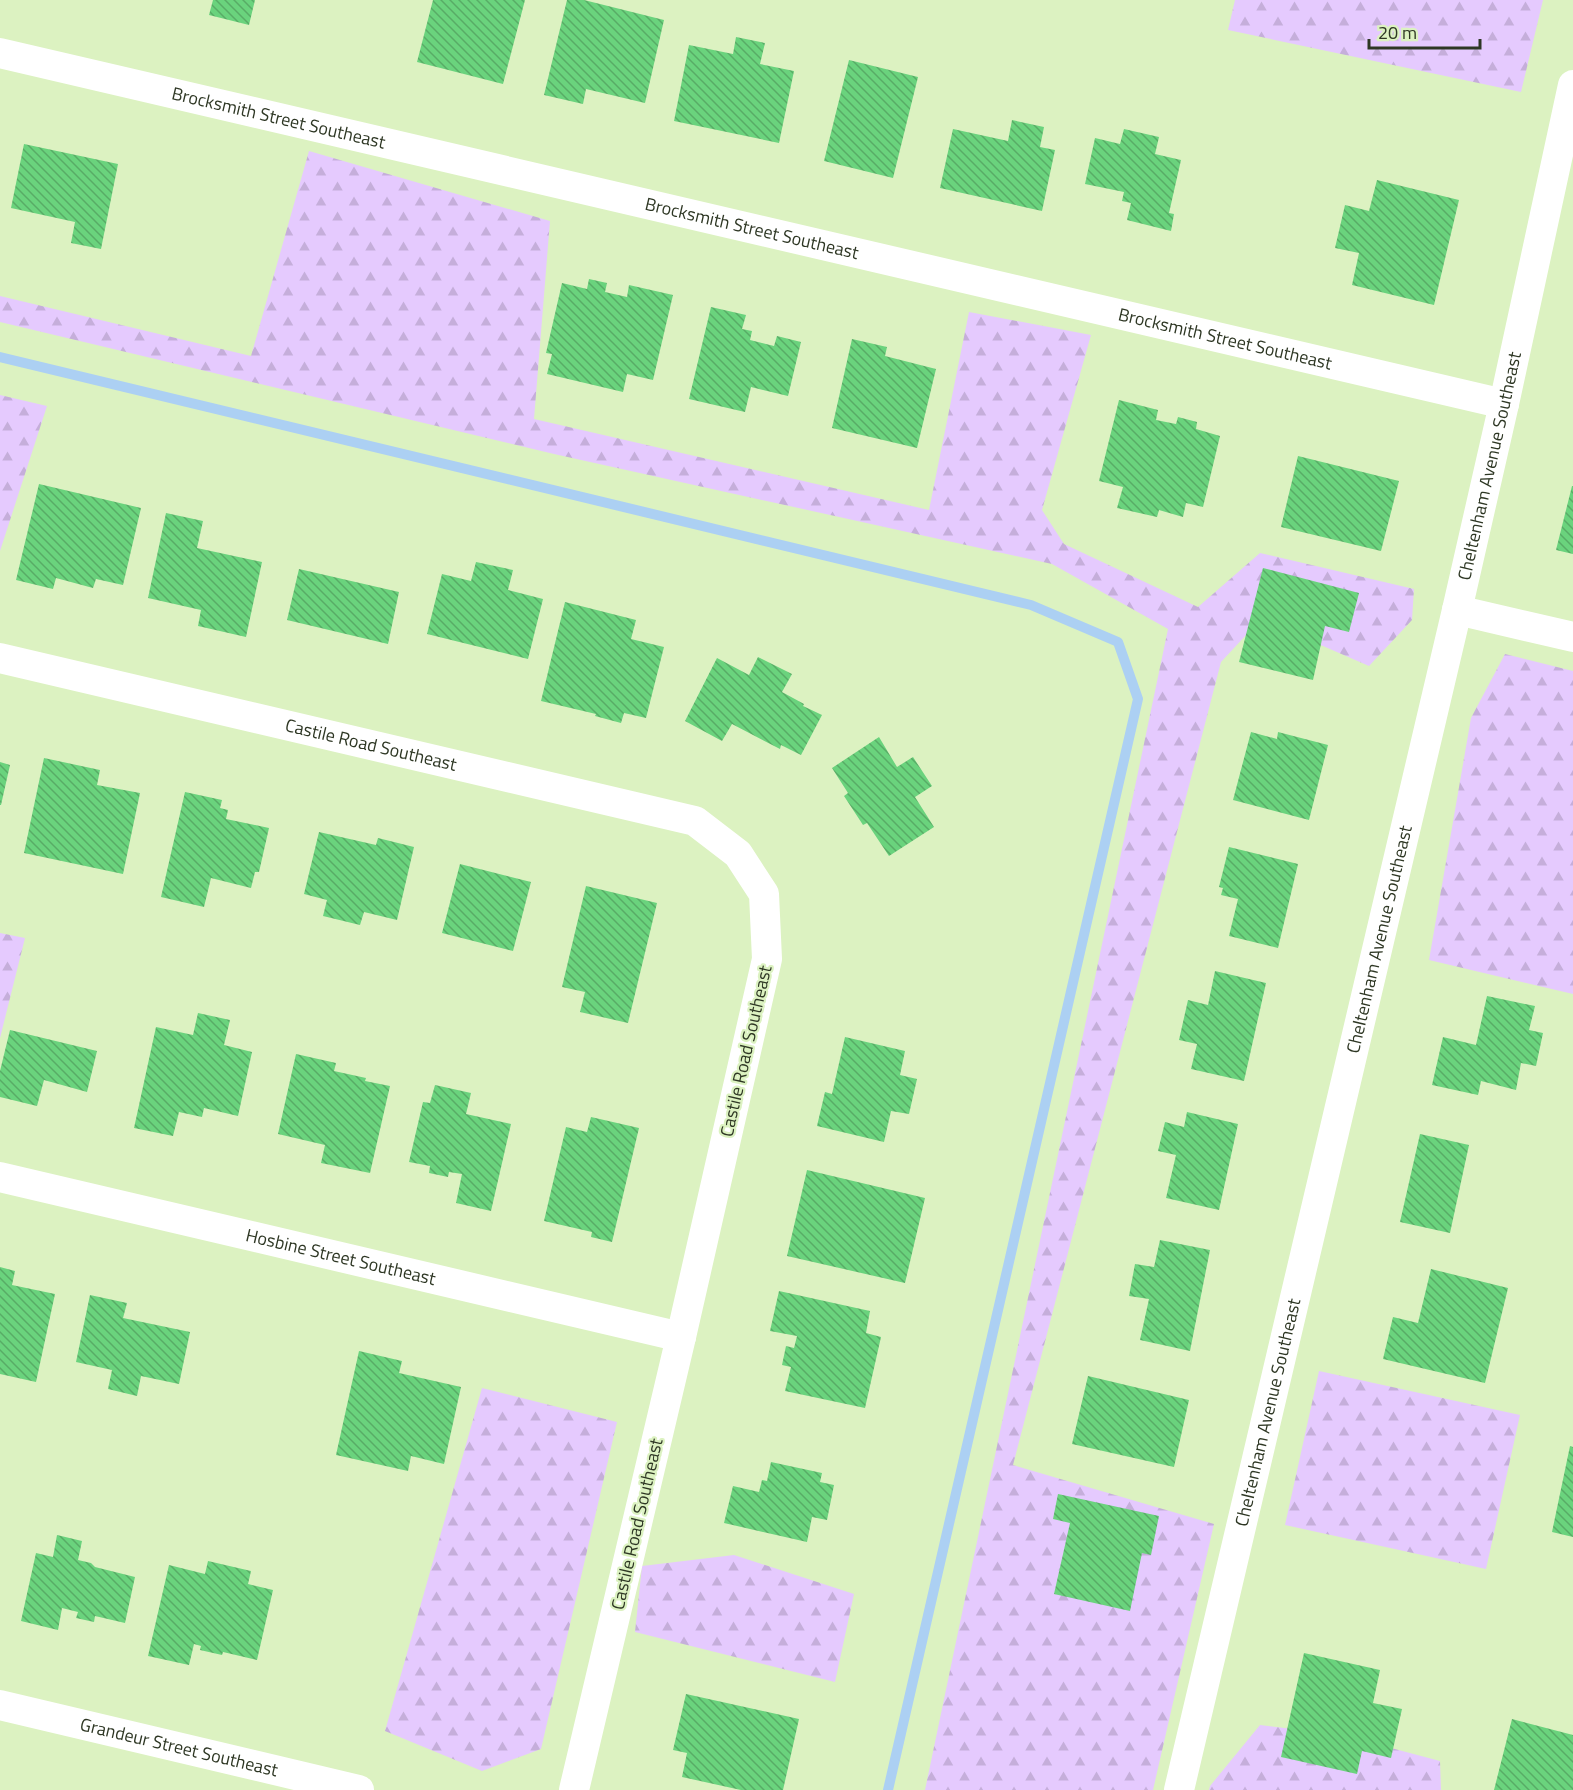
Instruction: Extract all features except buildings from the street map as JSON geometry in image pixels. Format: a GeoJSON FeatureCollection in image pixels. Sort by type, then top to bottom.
{"type":"FeatureCollection","features":[{"type":"Feature","properties":{"kind":"street","name":"Brocksmith Street Southeast"},"geometry":{"type":"LineString","coordinates":[[0,53],[1504,404]]}},
{"type":"Feature","properties":{"kind":"street","name":"Cheltenham Avenue Southeast"},"geometry":{"type":"LineString","coordinates":[[1179,1790],[1457,610],[1573,85]]}},
{"type":"Feature","properties":{"kind":"street"},"geometry":{"type":"LineString","coordinates":[[1457,610],[1573,638]]}},
{"type":"Feature","properties":{"kind":"street","name":"Castile Road Southeast"},"geometry":{"type":"LineString","coordinates":[[0,658],[695,821],[738,854],[764,894],[767,959],[574,1790]]}},
{"type":"Feature","properties":{"kind":"street","name":"Hosbine Street Southeast"},"geometry":{"type":"LineString","coordinates":[[0,1177],[681,1337]]}},
{"type":"Feature","properties":{"kind":"street","name":"Grandeur Street Southeast"},"geometry":{"type":"LineString","coordinates":[[0,1705],[359,1790]]}},
{"type":"Feature","properties":{"kind":"green space"},"geometry":{"type":"Polygon","coordinates":[[[1235,0],[1543,0],[1521,92],[1228,30],[1235,0]]]}},
{"type":"Feature","properties":{"kind":"green space"},"geometry":{"type":"Polygon","coordinates":[[[309,151],[550,221],[534,419],[929,510],[969,312],[1091,335],[1042,510],[1064,544],[1198,607],[1260,553],[1414,589],[1412,620],[1369,666],[1261,619],[1221,662],[1013,1465],[1214,1524],[1153,1790],[925,1790],[1168,629],[1052,564],[554,454],[0,322],[0,296],[251,356],[309,151]]]}},
{"type":"Feature","properties":{"kind":"green space"},"geometry":{"type":"Polygon","coordinates":[[[0,395],[47,406],[0,551],[0,395]]]}},
{"type":"Feature","properties":{"kind":"green space"},"geometry":{"type":"Polygon","coordinates":[[[1505,654],[1573,671],[1573,994],[1429,960],[1471,718],[1505,654]]]}},
{"type":"Feature","properties":{"kind":"green space"},"geometry":{"type":"Polygon","coordinates":[[[0,933],[25,938],[0,1038],[0,933]]]}},
{"type":"Feature","properties":{"kind":"green space"},"geometry":{"type":"Polygon","coordinates":[[[1319,1371],[1520,1415],[1486,1569],[1285,1525],[1319,1371]]]}},
{"type":"Feature","properties":{"kind":"green space"},"geometry":{"type":"Polygon","coordinates":[[[482,1388],[617,1422],[541,1749],[482,1771],[385,1731],[482,1388]]]}},
{"type":"Feature","properties":{"kind":"green space"},"geometry":{"type":"Polygon","coordinates":[[[734,1555],[854,1594],[835,1682],[635,1632],[642,1566],[734,1555]]]}},
{"type":"Feature","properties":{"kind":"green space"},"geometry":{"type":"Polygon","coordinates":[[[1260,1725],[1342,1735],[1440,1761],[1441,1790],[1209,1790],[1260,1725]]]}},
{"type":"Feature","properties":{"kind":"waterway"},"geometry":{"type":"LineString","coordinates":[[0,357],[1031,605],[1118,642],[1138,699],[888,1790]]}}]}
